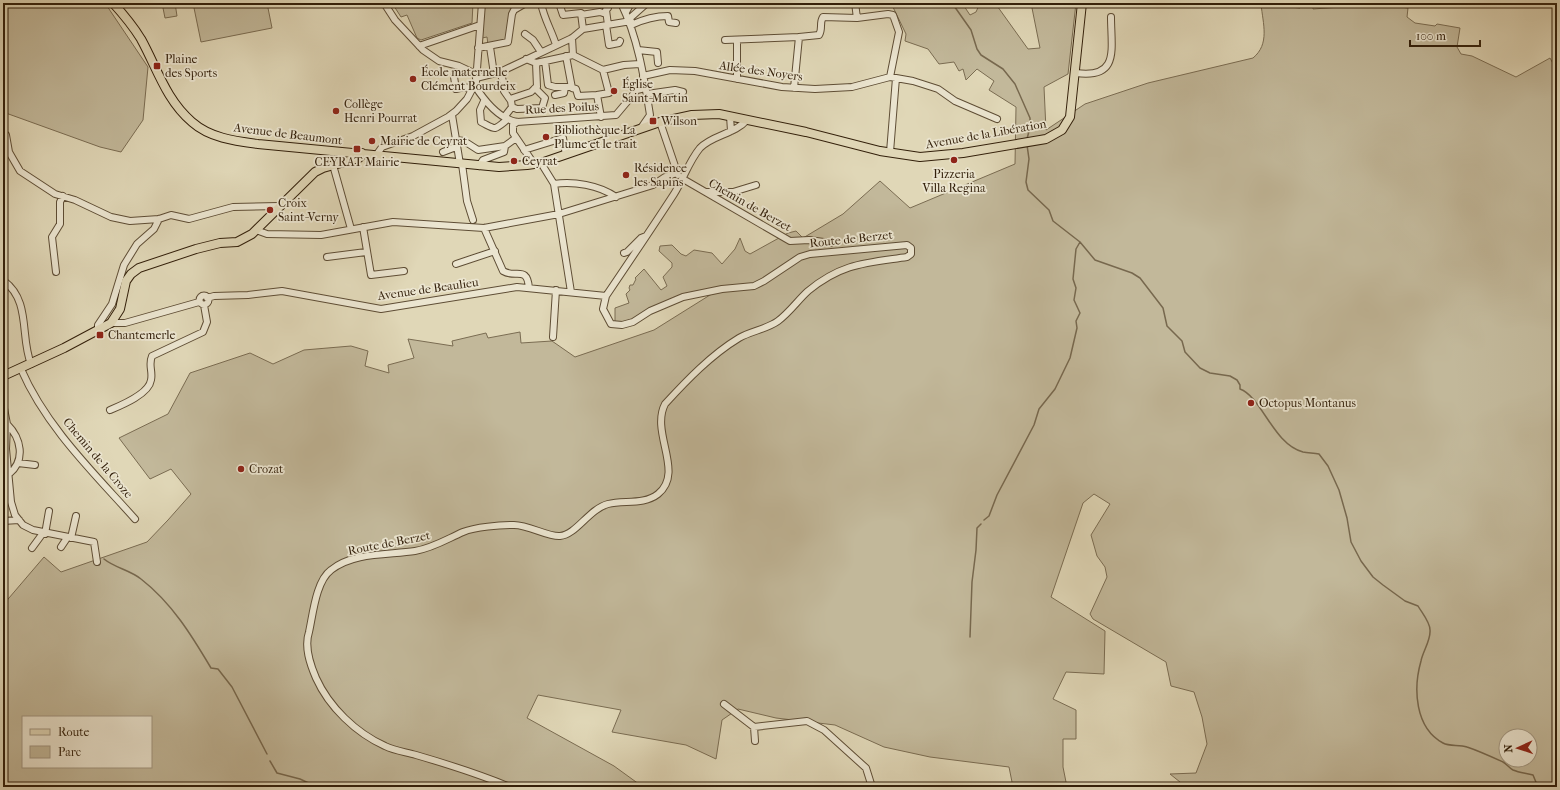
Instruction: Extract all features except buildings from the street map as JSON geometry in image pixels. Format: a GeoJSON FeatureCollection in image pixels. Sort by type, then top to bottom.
{"type":"FeatureCollection","features":[{"type":"Feature","properties":{"kind":"main road","name":"Avenue de Beaumont"},"geometry":{"type":"LineString","coordinates":[[113,3],[124,15],[141,39],[170,97],[192,123],[218,136],[234,141],[331,152],[377,154],[479,166],[499,167],[537,163],[566,155]]}},
{"type":"Feature","properties":{"kind":"main road","name":"Avenue de la Libération"},"geometry":{"type":"LineString","coordinates":[[566,155],[641,128],[692,114],[719,114],[730,116],[911,157],[929,157],[1046,139],[1062,130],[1070,117],[1076,72],[1082,3]]}},
{"type":"Feature","properties":{"kind":"main road"},"geometry":{"type":"LineString","coordinates":[[3,376],[21,369],[98,332],[111,323],[117,316],[126,281],[131,274],[139,268],[196,249],[220,243],[237,242],[256,230],[306,179],[323,168],[359,158],[362,153]]}},
{"type":"Feature","properties":{"kind":"street"},"geometry":{"type":"LineString","coordinates":[[384,3],[395,20],[419,46],[439,61],[456,66],[476,76],[497,73],[572,38],[583,29],[663,16],[668,16],[669,22],[676,24]]}},
{"type":"Feature","properties":{"kind":"street"},"geometry":{"type":"LineString","coordinates":[[377,154],[378,150],[382,147],[413,136],[452,115],[460,108],[474,88],[482,3]]}},
{"type":"Feature","properties":{"kind":"street"},"geometry":{"type":"LineString","coordinates":[[478,48],[508,42],[512,14],[514,10],[526,3]]}},
{"type":"Feature","properties":{"kind":"street"},"geometry":{"type":"LineString","coordinates":[[541,3],[548,28],[552,31],[556,46]]}},
{"type":"Feature","properties":{"kind":"street"},"geometry":{"type":"LineString","coordinates":[[559,3],[563,15],[581,13],[581,15],[600,12],[606,14]]}},
{"type":"Feature","properties":{"kind":"street"},"geometry":{"type":"LineString","coordinates":[[608,3],[606,14],[609,45],[619,43],[620,41]]}},
{"type":"Feature","properties":{"kind":"street"},"geometry":{"type":"LineString","coordinates":[[621,3],[630,22],[638,50],[650,115],[641,128]]}},
{"type":"Feature","properties":{"kind":"street"},"geometry":{"type":"LineString","coordinates":[[626,12],[631,3]]}},
{"type":"Feature","properties":{"kind":"street"},"geometry":{"type":"LineString","coordinates":[[630,22],[647,3]]}},
{"type":"Feature","properties":{"kind":"street"},"geometry":{"type":"LineString","coordinates":[[855,3],[857,18]]}},
{"type":"Feature","properties":{"kind":"street"},"geometry":{"type":"LineString","coordinates":[[725,40],[819,35],[822,31],[821,21],[823,17],[857,18],[888,14],[893,15],[899,32],[893,77],[890,152]]}},
{"type":"Feature","properties":{"kind":"street"},"geometry":{"type":"LineString","coordinates":[[581,15],[583,29]]}},
{"type":"Feature","properties":{"kind":"street"},"geometry":{"type":"LineString","coordinates":[[1076,72],[1087,74],[1101,72],[1109,64],[1111,47],[1111,17]]}},
{"type":"Feature","properties":{"kind":"street"},"geometry":{"type":"LineString","coordinates":[[419,46],[480,25]]}},
{"type":"Feature","properties":{"kind":"street"},"geometry":{"type":"LineString","coordinates":[[525,34],[533,40],[541,52]]}},
{"type":"Feature","properties":{"kind":"street"},"geometry":{"type":"LineString","coordinates":[[794,88],[799,37]]}},
{"type":"Feature","properties":{"kind":"street"},"geometry":{"type":"LineString","coordinates":[[555,95],[564,93],[568,87],[572,38]]}},
{"type":"Feature","properties":{"kind":"street"},"geometry":{"type":"LineString","coordinates":[[737,40],[737,79]]}},
{"type":"Feature","properties":{"kind":"street"},"geometry":{"type":"LineString","coordinates":[[484,101],[480,110],[481,122],[489,128],[497,128],[506,118],[512,107],[510,99],[504,91],[505,87],[497,73],[490,46]]}},
{"type":"Feature","properties":{"kind":"street"},"geometry":{"type":"LineString","coordinates":[[638,50],[657,52],[658,63]]}},
{"type":"Feature","properties":{"kind":"street"},"geometry":{"type":"LineString","coordinates":[[526,59],[536,63],[570,56],[603,70],[624,65],[640,64]]}},
{"type":"Feature","properties":{"kind":"street"},"geometry":{"type":"LineString","coordinates":[[545,61],[548,85],[576,89],[578,96],[609,93],[603,70]]}},
{"type":"Feature","properties":{"kind":"street"},"geometry":{"type":"LineString","coordinates":[[510,99],[531,92],[537,87],[536,63]]}},
{"type":"Feature","properties":{"kind":"street","name":"Allée des Noyers"},"geometry":{"type":"LineString","coordinates":[[643,76],[670,70],[695,71],[794,88],[815,89],[852,87],[893,77]]}},
{"type":"Feature","properties":{"kind":"street"},"geometry":{"type":"LineString","coordinates":[[454,77],[456,89],[464,87],[474,88],[484,101],[506,118],[517,122],[513,125],[515,136],[524,150],[554,184],[571,292]]}},
{"type":"Feature","properties":{"kind":"street"},"geometry":{"type":"LineString","coordinates":[[893,77],[913,81],[938,90],[955,101],[997,119]]}},
{"type":"Feature","properties":{"kind":"street"},"geometry":{"type":"LineString","coordinates":[[512,107],[518,109],[542,108],[545,98],[535,88]]}},
{"type":"Feature","properties":{"kind":"street","name":"Rue des Poilus"},"geometry":{"type":"LineString","coordinates":[[517,122],[616,115],[637,90],[646,91]]}},
{"type":"Feature","properties":{"kind":"street"},"geometry":{"type":"LineString","coordinates":[[646,91],[675,90],[683,92]]}},
{"type":"Feature","properties":{"kind":"street"},"geometry":{"type":"LineString","coordinates":[[597,95],[601,116]]}},
{"type":"Feature","properties":{"kind":"street"},"geometry":{"type":"LineString","coordinates":[[535,108],[535,121]]}},
{"type":"Feature","properties":{"kind":"street"},"geometry":{"type":"LineString","coordinates":[[452,115],[467,201],[473,220]]}},
{"type":"Feature","properties":{"kind":"street"},"geometry":{"type":"LineString","coordinates":[[730,116],[731,131]]}},
{"type":"Feature","properties":{"kind":"street"},"geometry":{"type":"LineString","coordinates":[[606,296],[682,180],[700,149],[731,131],[743,119]]}},
{"type":"Feature","properties":{"kind":"street"},"geometry":{"type":"LineString","coordinates":[[660,122],[677,173],[682,180]]}},
{"type":"Feature","properties":{"kind":"street"},"geometry":{"type":"LineString","coordinates":[[3,134],[6,135],[6,153],[20,171],[55,194],[75,200],[111,217],[130,221],[159,219],[171,215],[189,219],[233,207],[279,206]]}},
{"type":"Feature","properties":{"kind":"street"},"geometry":{"type":"LineString","coordinates":[[479,166],[483,160],[504,152],[505,146],[515,136]]}},
{"type":"Feature","properties":{"kind":"street"},"geometry":{"type":"LineString","coordinates":[[524,150],[563,138],[566,155]]}},
{"type":"Feature","properties":{"kind":"street"},"geometry":{"type":"LineString","coordinates":[[442,152],[464,141],[478,150],[505,146]]}},
{"type":"Feature","properties":{"kind":"street"},"geometry":{"type":"LineString","coordinates":[[333,165],[351,229]]}},
{"type":"Feature","properties":{"kind":"street"},"geometry":{"type":"LineString","coordinates":[[256,230],[267,234],[321,234],[393,222],[484,228],[559,214],[653,185],[665,177],[677,173]]}},
{"type":"Feature","properties":{"kind":"street","name":"Chemin de Berzet"},"geometry":{"type":"LineString","coordinates":[[682,180],[790,241],[809,240],[831,243]]}},
{"type":"Feature","properties":{"kind":"street"},"geometry":{"type":"LineString","coordinates":[[554,184],[569,182],[597,188],[616,197]]}},
{"type":"Feature","properties":{"kind":"street"},"geometry":{"type":"LineString","coordinates":[[705,192],[733,192],[756,185]]}},
{"type":"Feature","properties":{"kind":"street"},"geometry":{"type":"LineString","coordinates":[[56,272],[52,237],[60,224],[60,202],[63,196]]}},
{"type":"Feature","properties":{"kind":"street"},"geometry":{"type":"LineString","coordinates":[[98,332],[98,325],[112,304],[124,265],[137,244],[154,229],[159,219]]}},
{"type":"Feature","properties":{"kind":"street"},"geometry":{"type":"LineString","coordinates":[[363,227],[369,272],[372,276],[404,271]]}},
{"type":"Feature","properties":{"kind":"street"},"geometry":{"type":"LineString","coordinates":[[484,228],[503,271],[523,274],[528,280],[529,288]]}},
{"type":"Feature","properties":{"kind":"street"},"geometry":{"type":"LineString","coordinates":[[624,253],[627,252],[641,238],[646,236]]}},
{"type":"Feature","properties":{"kind":"street","name":"Route de Berzet"},"geometry":{"type":"LineString","coordinates":[[510,787],[415,754],[386,747],[358,729],[331,704],[313,670],[307,645],[321,581],[330,570],[339,564],[358,558],[432,548],[464,532],[476,528],[515,525],[525,526],[558,536],[567,535],[584,518],[597,509],[608,504],[644,500],[657,495],[666,485],[670,474],[660,425],[661,411],[664,404],[707,362],[740,338],[777,322],[819,283],[838,272],[860,263],[906,257],[911,254],[911,248],[907,245],[899,245],[861,251],[810,254],[800,257],[754,286],[722,289],[683,297],[650,311],[633,322],[622,325],[611,324],[607,318],[603,309],[606,296]]}},
{"type":"Feature","properties":{"kind":"street"},"geometry":{"type":"LineString","coordinates":[[456,264],[495,251]]}},
{"type":"Feature","properties":{"kind":"street"},"geometry":{"type":"LineString","coordinates":[[327,257],[366,252]]}},
{"type":"Feature","properties":{"kind":"street"},"geometry":{"type":"LineString","coordinates":[[4,281],[10,286],[19,302],[24,317],[31,364]]}},
{"type":"Feature","properties":{"kind":"street","name":"Avenue de Beaulieu"},"geometry":{"type":"LineString","coordinates":[[202,303],[208,301],[207,298],[214,296],[248,295],[282,290],[381,309],[517,288],[556,290],[606,296]]}},
{"type":"Feature","properties":{"kind":"street"},"geometry":{"type":"LineString","coordinates":[[553,337],[556,290]]}},
{"type":"Feature","properties":{"kind":"street"},"geometry":{"type":"LineString","coordinates":[[110,410],[123,405],[146,391],[152,379],[149,362],[152,356],[203,332],[207,322],[202,303],[125,323],[111,323]]}},
{"type":"Feature","properties":{"kind":"street"},"geometry":{"type":"LineString","coordinates":[[117,316],[120,320],[130,321]]}},
{"type":"Feature","properties":{"kind":"street","name":"Chemin de la Croze"},"geometry":{"type":"LineString","coordinates":[[21,369],[48,415],[72,449],[135,519]]}},
{"type":"Feature","properties":{"kind":"street"},"geometry":{"type":"LineString","coordinates":[[3,403],[7,424],[6,449],[12,502],[15,515],[19,520],[33,530],[94,542],[97,562]]}},
{"type":"Feature","properties":{"kind":"street"},"geometry":{"type":"LineString","coordinates":[[7,424],[11,428],[20,448],[18,464],[9,474]]}},
{"type":"Feature","properties":{"kind":"street"},"geometry":{"type":"LineString","coordinates":[[18,464],[35,465]]}},
{"type":"Feature","properties":{"kind":"street"},"geometry":{"type":"LineString","coordinates":[[32,548],[44,533],[49,511]]}},
{"type":"Feature","properties":{"kind":"street"},"geometry":{"type":"LineString","coordinates":[[61,547],[69,538],[76,516]]}},
{"type":"Feature","properties":{"kind":"street"},"geometry":{"type":"LineString","coordinates":[[3,521],[19,520]]}},
{"type":"Feature","properties":{"kind":"street"},"geometry":{"type":"LineString","coordinates":[[724,704],[754,727],[808,721],[824,730],[866,768],[872,787]]}},
{"type":"Feature","properties":{"kind":"street"},"geometry":{"type":"LineString","coordinates":[[754,727],[755,741]]}},
{"type":"Feature","properties":{"kind":"green space"},"geometry":{"type":"Polygon","coordinates":[[[3,3],[103,3],[107,6],[148,67],[143,120],[121,152],[100,147],[3,112],[3,3]]]}},
{"type":"Feature","properties":{"kind":"green space"},"geometry":{"type":"Polygon","coordinates":[[[162,3],[175,3],[177,16],[165,18],[162,3]]]}},
{"type":"Feature","properties":{"kind":"green space"},"geometry":{"type":"Polygon","coordinates":[[[193,3],[267,3],[272,28],[201,42],[193,3]]]}},
{"type":"Feature","properties":{"kind":"green space"},"geometry":{"type":"Polygon","coordinates":[[[392,3],[473,3],[472,23],[421,40],[417,38],[407,15],[401,17],[392,3]]]}},
{"type":"Feature","properties":{"kind":"green space"},"geometry":{"type":"Polygon","coordinates":[[[485,3],[523,3],[512,10],[506,39],[502,42],[488,45],[487,37],[482,38],[485,3]]]}},
{"type":"Feature","properties":{"kind":"green space"},"geometry":{"type":"Polygon","coordinates":[[[891,3],[962,3],[970,15],[976,12],[980,3],[995,3],[1028,49],[1040,48],[1031,3],[1076,3],[1068,74],[1044,87],[1046,130],[1085,104],[1148,83],[1253,58],[1262,46],[1264,40],[1261,4],[1300,8],[1302,3],[1313,3],[1313,9],[1341,7],[1342,3],[1400,3],[1401,7],[1408,8],[1407,17],[1415,23],[1435,26],[1437,24],[1460,28],[1457,47],[1461,54],[1472,56],[1516,77],[1550,58],[1557,71],[1557,787],[1180,787],[1180,782],[1170,774],[1196,773],[1207,744],[1202,717],[1194,692],[1171,686],[1166,662],[1093,619],[1090,614],[1107,577],[1105,567],[1097,556],[1091,535],[1110,504],[1094,494],[1083,503],[1051,597],[1105,631],[1104,674],[1066,672],[1053,699],[1076,710],[1076,739],[1063,739],[1063,767],[1067,787],[1013,787],[1009,767],[930,757],[884,747],[835,725],[776,718],[738,709],[722,720],[716,759],[686,745],[612,732],[621,710],[538,695],[527,718],[614,766],[643,787],[3,787],[3,605],[44,557],[61,572],[147,542],[191,494],[171,469],[150,479],[119,438],[168,414],[190,373],[250,353],[273,364],[304,350],[351,346],[368,351],[365,366],[389,373],[388,365],[414,358],[408,339],[453,346],[452,341],[486,333],[488,338],[520,332],[521,343],[552,341],[575,357],[654,330],[718,290],[683,297],[633,322],[615,324],[615,308],[629,303],[626,294],[630,290],[630,285],[633,285],[636,279],[635,278],[644,269],[661,290],[667,286],[663,277],[672,267],[672,263],[659,251],[660,246],[672,245],[681,254],[686,256],[694,250],[712,253],[722,264],[735,249],[740,238],[745,251],[750,254],[788,233],[796,231],[803,238],[843,214],[880,181],[910,208],[1015,164],[1016,107],[989,90],[994,81],[977,69],[966,80],[963,69],[959,71],[954,62],[939,64],[928,49],[905,41],[906,34],[891,3]]]}},
{"type":"Feature","properties":{"kind":"waterway"},"geometry":{"type":"LineString","coordinates":[[952,3],[971,30],[977,49],[981,55],[1003,69],[1015,84],[1030,118],[1030,127],[1027,139]]}},
{"type":"Feature","properties":{"kind":"waterway"},"geometry":{"type":"LineString","coordinates":[[1027,145],[1029,159],[1026,182],[1028,190],[1049,210],[1053,221],[1080,242],[1095,260],[1132,273],[1140,278],[1163,308],[1167,326],[1182,341],[1185,352],[1200,368],[1210,373],[1230,376],[1237,380],[1240,385],[1240,389],[1255,401],[1284,440],[1303,452],[1319,454],[1328,466],[1339,490],[1347,518],[1351,542],[1361,561],[1373,577],[1383,585],[1405,601],[1418,606],[1429,624],[1430,634],[1418,672],[1417,684],[1418,707],[1427,728],[1443,743],[1464,746],[1503,762],[1513,770],[1533,775],[1538,787]]}},
{"type":"Feature","properties":{"kind":"waterway"},"geometry":{"type":"LineString","coordinates":[[984,520],[989,516],[997,495],[1034,425],[1039,409],[1055,389],[1070,358],[1077,328],[1076,321],[1080,313],[1074,300],[1076,288],[1073,279],[1076,249],[1080,242]]}},
{"type":"Feature","properties":{"kind":"waterway"},"geometry":{"type":"LineString","coordinates":[[970,637],[972,582],[977,528],[981,524]]}},
{"type":"Feature","properties":{"kind":"waterway"},"geometry":{"type":"LineString","coordinates":[[104,559],[141,579],[172,609],[189,632],[211,668],[218,669],[232,687],[267,754]]}},
{"type":"Feature","properties":{"kind":"waterway"},"geometry":{"type":"LineString","coordinates":[[270,761],[277,773],[300,779],[317,787]]}},
{"type":"Feature","properties":{"kind":"place","name":"Plaine des Sports"},"geometry":{"type":"Point","coordinates":[157,66]}},
{"type":"Feature","properties":{"kind":"place","name":"École maternelle Clément Bourdeix"},"geometry":{"type":"Point","coordinates":[413,79]}},
{"type":"Feature","properties":{"kind":"place","name":"Église Saint-Martin"},"geometry":{"type":"Point","coordinates":[614,91]}},
{"type":"Feature","properties":{"kind":"place","name":"Collège Henri Pourrat"},"geometry":{"type":"Point","coordinates":[336,111]}},
{"type":"Feature","properties":{"kind":"place","name":"Wilson"},"geometry":{"type":"Point","coordinates":[653,121]}},
{"type":"Feature","properties":{"kind":"place","name":"Bibliothèque La Plume et le trait"},"geometry":{"type":"Point","coordinates":[546,137]}},
{"type":"Feature","properties":{"kind":"place","name":"Mairie de Ceyrat"},"geometry":{"type":"Point","coordinates":[372,141]}},
{"type":"Feature","properties":{"kind":"place","name":"CEYRAT Mairie"},"geometry":{"type":"Point","coordinates":[357,149]}},
{"type":"Feature","properties":{"kind":"place","name":"Pizzeria Villa Regina"},"geometry":{"type":"Point","coordinates":[954,160]}},
{"type":"Feature","properties":{"kind":"place","name":"Ceyrat"},"geometry":{"type":"Point","coordinates":[514,161]}},
{"type":"Feature","properties":{"kind":"place","name":"Résidence les Sapins"},"geometry":{"type":"Point","coordinates":[626,175]}},
{"type":"Feature","properties":{"kind":"place","name":"Croix Saint-Verny"},"geometry":{"type":"Point","coordinates":[270,210]}},
{"type":"Feature","properties":{"kind":"place","name":"Chantemerle"},"geometry":{"type":"Point","coordinates":[100,335]}},
{"type":"Feature","properties":{"kind":"place","name":"Octopus Montanus"},"geometry":{"type":"Point","coordinates":[1251,403]}},
{"type":"Feature","properties":{"kind":"place","name":"Crozat"},"geometry":{"type":"Point","coordinates":[241,469]}}]}
